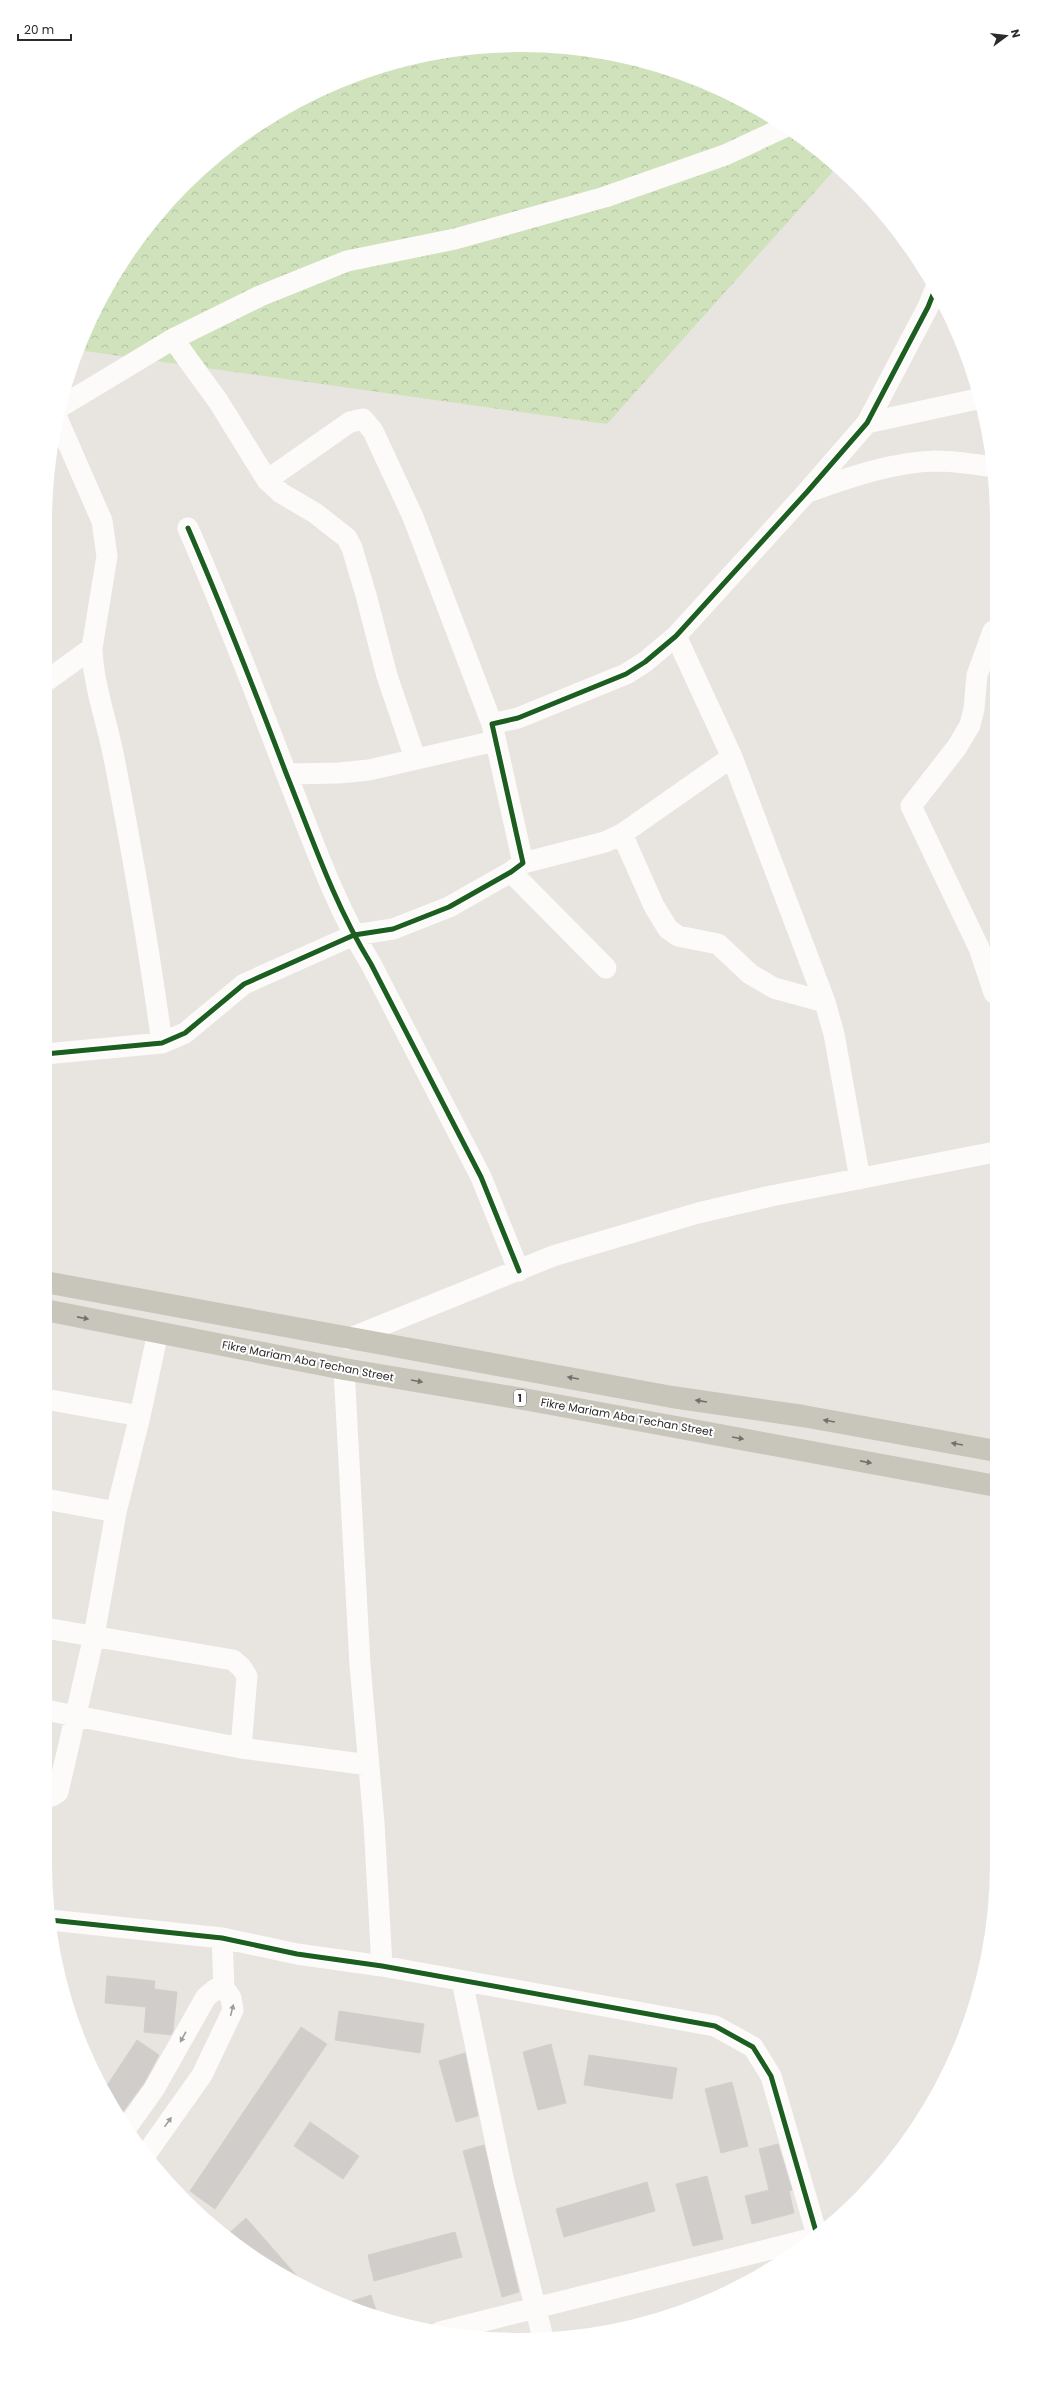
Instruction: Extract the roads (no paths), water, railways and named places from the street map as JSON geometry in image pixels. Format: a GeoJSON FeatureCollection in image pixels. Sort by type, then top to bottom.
{"type":"FeatureCollection","features":[{"type":"Feature","properties":{"kind":"main road"},"geometry":{"type":"LineString","coordinates":[[52,1283],[348,1339],[990,1450]]}},
{"type":"Feature","properties":{"kind":"main road","name":"Fikre Mariam Aba Techan Street"},"geometry":{"type":"LineString","coordinates":[[52,1311],[344,1369],[560,1405],[990,1485]]}},
{"type":"Feature","properties":{"kind":"street"},"geometry":{"type":"LineString","coordinates":[[67,403],[173,339],[260,296],[347,261],[455,239],[605,197],[725,155],[780,130]]}},
{"type":"Feature","properties":{"kind":"street"},"geometry":{"type":"LineString","coordinates":[[287,774],[339,773],[369,770],[415,758],[494,733],[518,718],[626,674],[645,662],[676,636],[808,492],[867,423],[932,296]]}},
{"type":"Feature","properties":{"kind":"street"},"geometry":{"type":"LineString","coordinates":[[173,339],[218,401],[267,480],[281,493],[315,513],[347,538],[366,595],[387,676],[415,758]]}},
{"type":"Feature","properties":{"kind":"street"},"geometry":{"type":"LineString","coordinates":[[867,423],[974,400]]}},
{"type":"Feature","properties":{"kind":"street"},"geometry":{"type":"LineString","coordinates":[[267,480],[350,422],[363,419],[373,431],[413,517],[494,733],[517,868],[606,968]]}},
{"type":"Feature","properties":{"kind":"street"},"geometry":{"type":"LineString","coordinates":[[61,428],[102,521],[107,556],[92,648],[92,669],[112,745],[145,921],[162,1043]]}},
{"type":"Feature","properties":{"kind":"street"},"geometry":{"type":"LineString","coordinates":[[808,492],[839,481],[895,466],[935,461],[987,466]]}},
{"type":"Feature","properties":{"kind":"street"},"geometry":{"type":"LineString","coordinates":[[188,528],[226,618],[324,870],[354,935],[371,964],[481,1177],[519,1271]]}},
{"type":"Feature","properties":{"kind":"street"},"geometry":{"type":"LineString","coordinates":[[676,636],[732,758],[825,1002],[834,1034],[860,1179]]}},
{"type":"Feature","properties":{"kind":"street"},"geometry":{"type":"LineString","coordinates":[[990,639],[977,675],[974,709],[970,725],[957,747],[911,806],[979,948],[990,981]]}},
{"type":"Feature","properties":{"kind":"street"},"geometry":{"type":"LineString","coordinates":[[52,677],[92,648]]}},
{"type":"Feature","properties":{"kind":"street"},"geometry":{"type":"LineString","coordinates":[[52,1053],[162,1043],[185,1033],[244,984],[354,935],[394,929],[449,907],[517,868],[605,842],[622,834],[732,758]]}},
{"type":"Feature","properties":{"kind":"street"},"geometry":{"type":"LineString","coordinates":[[622,834],[654,906],[668,929],[678,936],[718,944],[750,974],[774,988],[825,1002]]}},
{"type":"Feature","properties":{"kind":"street"},"geometry":{"type":"LineString","coordinates":[[348,1339],[553,1256],[698,1213],[771,1196],[990,1153]]}},
{"type":"Feature","properties":{"kind":"street"},"geometry":{"type":"LineString","coordinates":[[52,1796],[58,1792],[74,1715],[94,1636],[116,1512],[140,1416],[158,1332]]}},
{"type":"Feature","properties":{"kind":"street"},"geometry":{"type":"LineString","coordinates":[[344,1369],[360,1665],[374,1823],[382,1966]]}},
{"type":"Feature","properties":{"kind":"street"},"geometry":{"type":"LineString","coordinates":[[52,1400],[140,1416]]}},
{"type":"Feature","properties":{"kind":"street"},"geometry":{"type":"LineString","coordinates":[[52,1500],[116,1512]]}},
{"type":"Feature","properties":{"kind":"street"},"geometry":{"type":"LineString","coordinates":[[52,1629],[233,1660],[241,1667],[247,1676],[241,1748]]}},
{"type":"Feature","properties":{"kind":"street"},"geometry":{"type":"LineString","coordinates":[[52,1711],[241,1748],[369,1765]]}},
{"type":"Feature","properties":{"kind":"street"},"geometry":{"type":"LineString","coordinates":[[56,1921],[222,1938],[296,1954],[382,1966],[716,2026],[753,2047],[772,2076],[815,2229]]}},
{"type":"Feature","properties":{"kind":"street"},"geometry":{"type":"LineString","coordinates":[[149,2150],[202,2075],[234,2010],[231,1998],[224,1988],[222,1938]]}},
{"type":"Feature","properties":{"kind":"street"},"geometry":{"type":"LineString","coordinates":[[462,1981],[504,2182],[534,2308],[541,2332]]}},
{"type":"Feature","properties":{"kind":"street"},"geometry":{"type":"LineString","coordinates":[[130,2123],[154,2089],[206,1997],[216,1989],[224,1988]]}},
{"type":"Feature","properties":{"kind":"street"},"geometry":{"type":"LineString","coordinates":[[455,2328],[799,2242]]}}]}
